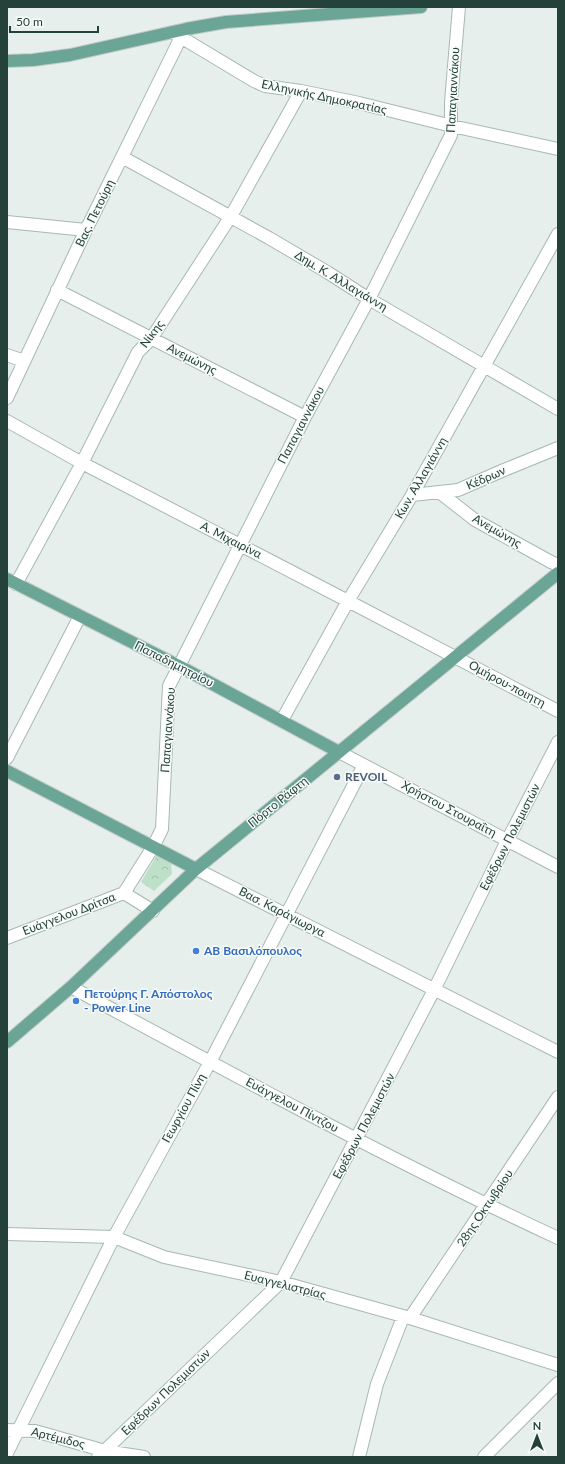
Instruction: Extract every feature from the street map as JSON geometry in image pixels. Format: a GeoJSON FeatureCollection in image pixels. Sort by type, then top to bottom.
{"type":"FeatureCollection","features":[{"type":"Feature","properties":{"kind":"main road"},"geometry":{"type":"LineString","coordinates":[[7,61],[33,60],[70,55],[180,33],[226,22],[421,7]]}},
{"type":"Feature","properties":{"kind":"main road","name":"Πόρτο Ράφτη"},"geometry":{"type":"LineString","coordinates":[[7,1042],[70,987],[153,911],[196,869],[558,573]]}},
{"type":"Feature","properties":{"kind":"main road","name":"Παπαδημητρίου"},"geometry":{"type":"LineString","coordinates":[[11,581],[179,666],[282,720],[339,752]]}},
{"type":"Feature","properties":{"kind":"main road","name":"Βασ. Καράγιωργα"},"geometry":{"type":"LineString","coordinates":[[7,771],[196,869]]}},
{"type":"Feature","properties":{"kind":"street","name":"Παπαγιαννάκου"},"geometry":{"type":"LineString","coordinates":[[153,847],[162,829],[169,686],[305,417],[369,299],[452,135],[451,102],[459,7]]}},
{"type":"Feature","properties":{"kind":"street","name":"Ελληνικής Δημοκρατίας"},"geometry":{"type":"LineString","coordinates":[[180,33],[254,81],[265,86],[301,91],[359,103],[452,126],[558,149]]}},
{"type":"Feature","properties":{"kind":"street","name":"Βας. Πετούρη"},"geometry":{"type":"LineString","coordinates":[[7,398],[180,33]]}},
{"type":"Feature","properties":{"kind":"street","name":"Νίκης"},"geometry":{"type":"LineString","coordinates":[[11,581],[82,463],[138,352],[151,339],[231,216],[301,91]]}},
{"type":"Feature","properties":{"kind":"street","name":"Δημ. Κ. Αλλαγιάννη"},"geometry":{"type":"LineString","coordinates":[[122,157],[231,216],[327,272],[369,299],[558,409]]}},
{"type":"Feature","properties":{"kind":"street"},"geometry":{"type":"LineString","coordinates":[[7,222],[86,230]]}},
{"type":"Feature","properties":{"kind":"street","name":"Κων. Αλλαγιάννη"},"geometry":{"type":"LineString","coordinates":[[282,720],[348,601],[412,495],[558,234]]}},
{"type":"Feature","properties":{"kind":"street","name":"Ανεμώνης"},"geometry":{"type":"LineString","coordinates":[[57,290],[305,417]]}},
{"type":"Feature","properties":{"kind":"street"},"geometry":{"type":"LineString","coordinates":[[7,355],[24,361]]}},
{"type":"Feature","properties":{"kind":"street","name":"Α. Μιχαιρίνα"},"geometry":{"type":"LineString","coordinates":[[7,421],[82,463],[455,656]]}},
{"type":"Feature","properties":{"kind":"street","name":"Κέδρων"},"geometry":{"type":"LineString","coordinates":[[412,495],[458,490],[558,448]]}},
{"type":"Feature","properties":{"kind":"street","name":"Ανεμώνης"},"geometry":{"type":"LineString","coordinates":[[439,492],[475,520],[558,565]]}},
{"type":"Feature","properties":{"kind":"street"},"geometry":{"type":"LineString","coordinates":[[7,758],[80,616]]}},
{"type":"Feature","properties":{"kind":"street","name":"Ομήρου-ποιητη"},"geometry":{"type":"LineString","coordinates":[[455,656],[558,711]]}},
{"type":"Feature","properties":{"kind":"street","name":"Εφέδρων Πολεμιστών"},"geometry":{"type":"LineString","coordinates":[[101,1454],[281,1282],[434,990],[507,841],[558,742]]}},
{"type":"Feature","properties":{"kind":"street","name":"Χρήστου Στουραΐτη"},"geometry":{"type":"LineString","coordinates":[[339,752],[558,867]]}},
{"type":"Feature","properties":{"kind":"street","name":"Γεωργίου Πίνη"},"geometry":{"type":"LineString","coordinates":[[7,1453],[13,1430],[114,1237],[210,1062],[364,765]]}},
{"type":"Feature","properties":{"kind":"street","name":"Ευάγγελου Δρίτσα"},"geometry":{"type":"LineString","coordinates":[[7,938],[124,893],[153,847]]}},
{"type":"Feature","properties":{"kind":"street","name":"Βασ. Καράγιωργα"},"geometry":{"type":"LineString","coordinates":[[196,869],[558,1052]]}},
{"type":"Feature","properties":{"kind":"street"},"geometry":{"type":"LineString","coordinates":[[124,893],[153,911]]}},
{"type":"Feature","properties":{"kind":"street","name":"Ευάγγελου Πίντζου"},"geometry":{"type":"LineString","coordinates":[[70,987],[357,1139],[487,1205],[558,1238]]}},
{"type":"Feature","properties":{"kind":"street","name":"28ης Οκτωβρίου"},"geometry":{"type":"LineString","coordinates":[[360,1457],[377,1384],[407,1318],[487,1205],[558,1097]]}},
{"type":"Feature","properties":{"kind":"street","name":"Ευαγγελιστρίας"},"geometry":{"type":"LineString","coordinates":[[7,1234],[114,1237],[164,1257],[281,1282],[407,1318],[558,1365]]}},
{"type":"Feature","properties":{"kind":"street"},"geometry":{"type":"LineString","coordinates":[[484,1457],[558,1383]]}},
{"type":"Feature","properties":{"kind":"street","name":"Αρτέμιδος"},"geometry":{"type":"LineString","coordinates":[[13,1430],[35,1431],[101,1454],[144,1457]]}},
{"type":"Feature","properties":{"kind":"green space"},"geometry":{"type":"Polygon","coordinates":[[[157,855],[171,862],[172,874],[154,891],[141,882],[157,855]]]}},
{"type":"Feature","properties":{"kind":"place","name":"REVOIL"},"geometry":{"type":"Point","coordinates":[337,777]}},
{"type":"Feature","properties":{"kind":"place","name":"ΑΒ Βασιλόπουλος"},"geometry":{"type":"Point","coordinates":[196,951]}},
{"type":"Feature","properties":{"kind":"place","name":"Πετούρης Γ. Απόστολος - Power Line"},"geometry":{"type":"Point","coordinates":[76,1001]}}]}
